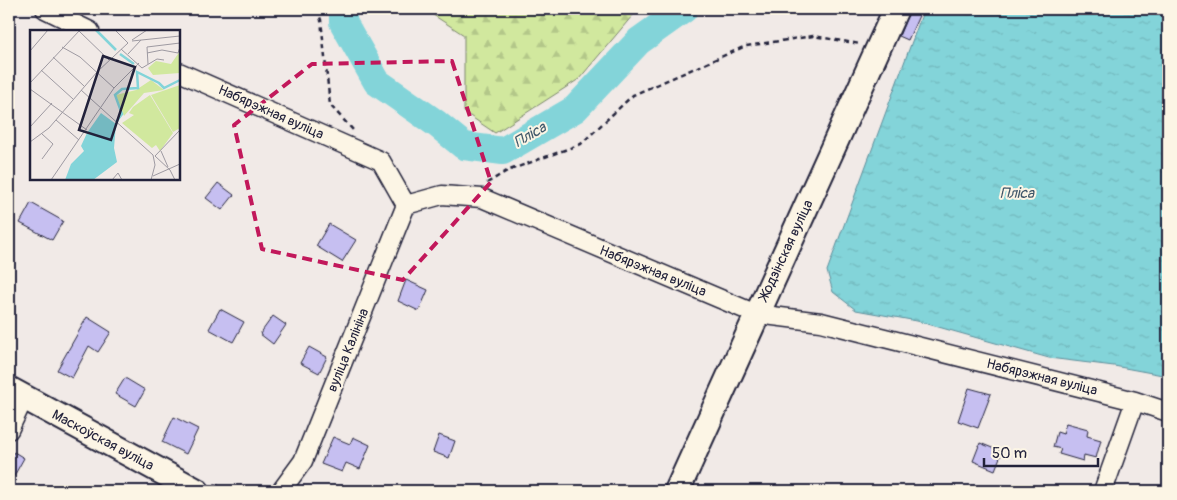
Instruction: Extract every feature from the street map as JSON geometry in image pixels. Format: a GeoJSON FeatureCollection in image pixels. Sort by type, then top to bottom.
{"type":"FeatureCollection","features":[{"type":"Feature","properties":{"kind":"main road","name":"Жодзінская вуліца"},"geometry":{"type":"LineString","coordinates":[[677,491],[756,314],[871,44],[896,9]]}},
{"type":"Feature","properties":{"kind":"main road","name":"Маскоўская вуліца"},"geometry":{"type":"LineString","coordinates":[[17,394],[197,491]]}},
{"type":"Feature","properties":{"kind":"street"},"geometry":{"type":"LineString","coordinates":[[46,9],[88,30]]}},
{"type":"Feature","properties":{"kind":"street","name":"Набярэжная вуліца"},"geometry":{"type":"LineString","coordinates":[[180,72],[381,160],[406,205],[442,195],[482,198],[756,314],[821,322],[1135,401],[1168,412]]}},
{"type":"Feature","properties":{"kind":"street","name":"вуліца Калініна"},"geometry":{"type":"LineString","coordinates":[[281,491],[304,461],[406,205]]}},
{"type":"Feature","properties":{"kind":"street"},"geometry":{"type":"LineString","coordinates":[[9,430],[17,394]]}},
{"type":"Feature","properties":{"kind":"street"},"geometry":{"type":"LineString","coordinates":[[1103,491],[1135,401]]}},
{"type":"Feature","properties":{"kind":"path"},"geometry":{"type":"LineString","coordinates":[[316,9],[322,20],[330,105],[356,133]]}},
{"type":"Feature","properties":{"kind":"path"},"geometry":{"type":"LineString","coordinates":[[463,197],[507,171],[581,144],[633,95],[746,46],[813,36],[871,44]]}},
{"type":"Feature","properties":{"kind":"highlighted area"},"geometry":{"type":"Polygon","coordinates":[[[452,61],[491,182],[403,280],[262,249],[234,125],[312,64],[452,61]]]}},
{"type":"Feature","properties":{"kind":"green space"},"geometry":{"type":"Polygon","coordinates":[[[424,9],[638,9],[579,79],[495,133],[464,112],[464,35],[424,9]]]}},
{"type":"Feature","properties":{"kind":"water","name":"Пліса"},"geometry":{"type":"Polygon","coordinates":[[[924,9],[954,9],[973,13],[1006,9],[1168,9],[1168,376],[1114,366],[1049,358],[917,321],[856,310],[833,292],[827,271],[924,9]]]}},
{"type":"Feature","properties":{"kind":"building"},"geometry":{"type":"Polygon","coordinates":[[[910,9],[922,9],[908,40],[899,36],[910,9]]]}},
{"type":"Feature","properties":{"kind":"building"},"geometry":{"type":"Polygon","coordinates":[[[218,183],[234,195],[222,210],[206,198],[218,183]]]}},
{"type":"Feature","properties":{"kind":"building"},"geometry":{"type":"Polygon","coordinates":[[[31,203],[63,221],[52,240],[20,223],[31,203]]]}},
{"type":"Feature","properties":{"kind":"building"},"geometry":{"type":"Polygon","coordinates":[[[329,224],[356,240],[342,262],[316,246],[329,224]]]}},
{"type":"Feature","properties":{"kind":"building"},"geometry":{"type":"Polygon","coordinates":[[[406,280],[428,290],[419,311],[398,301],[406,280]]]}},
{"type":"Feature","properties":{"kind":"building"},"geometry":{"type":"Polygon","coordinates":[[[220,309],[244,322],[233,342],[209,329],[220,309]]]}},
{"type":"Feature","properties":{"kind":"building"},"geometry":{"type":"Polygon","coordinates":[[[273,316],[286,325],[273,344],[260,334],[273,316]]]}},
{"type":"Feature","properties":{"kind":"building"},"geometry":{"type":"Polygon","coordinates":[[[87,317],[111,332],[98,352],[89,346],[72,378],[57,370],[87,317]]]}},
{"type":"Feature","properties":{"kind":"building"},"geometry":{"type":"Polygon","coordinates":[[[309,347],[327,357],[319,373],[300,363],[309,347]]]}},
{"type":"Feature","properties":{"kind":"building"},"geometry":{"type":"Polygon","coordinates":[[[125,378],[145,390],[136,406],[115,394],[125,378]]]}},
{"type":"Feature","properties":{"kind":"building"},"geometry":{"type":"Polygon","coordinates":[[[969,388],[991,394],[978,428],[958,421],[969,388]]]}},
{"type":"Feature","properties":{"kind":"building"},"geometry":{"type":"Polygon","coordinates":[[[174,417],[198,429],[186,454],[162,442],[174,417]]]}},
{"type":"Feature","properties":{"kind":"building"},"geometry":{"type":"Polygon","coordinates":[[[1066,423],[1088,429],[1087,436],[1101,440],[1096,458],[1084,455],[1083,461],[1059,454],[1061,449],[1053,447],[1057,432],[1063,434],[1066,423]]]}},
{"type":"Feature","properties":{"kind":"building"},"geometry":{"type":"Polygon","coordinates":[[[439,435],[455,441],[449,458],[433,452],[439,435]]]}},
{"type":"Feature","properties":{"kind":"building"},"geometry":{"type":"Polygon","coordinates":[[[333,437],[350,444],[353,437],[370,445],[360,469],[346,463],[342,472],[321,464],[333,437]]]}},
{"type":"Feature","properties":{"kind":"building"},"geometry":{"type":"Polygon","coordinates":[[[980,443],[1002,452],[995,470],[973,461],[980,443]]]}},
{"type":"Feature","properties":{"kind":"building"},"geometry":{"type":"Polygon","coordinates":[[[14,452],[24,458],[9,485],[9,460],[14,452]]]}},
{"type":"Feature","properties":{"kind":"waterway","name":"Пліса"},"geometry":{"type":"LineString","coordinates":[[343,9],[343,22],[377,82],[437,124],[464,146],[503,151],[575,109],[639,41],[684,9]]}}]}
